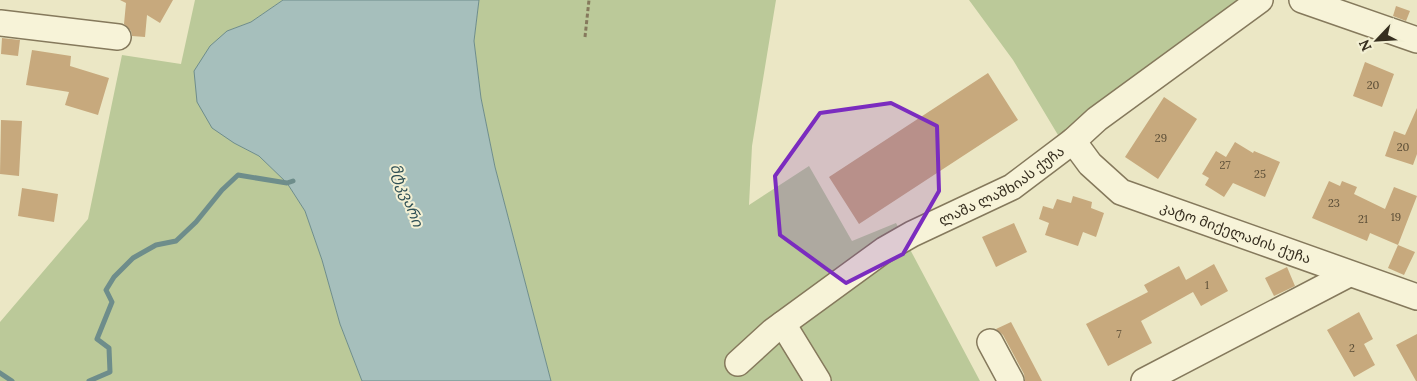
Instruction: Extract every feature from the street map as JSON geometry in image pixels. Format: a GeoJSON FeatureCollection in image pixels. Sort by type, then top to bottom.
{"type":"FeatureCollection","features":[{"type":"Feature","properties":{"kind":"street","name":"ლაშა ლაშხიას ქუჩა"},"geometry":{"type":"LineString","coordinates":[[738,362],[783,324],[884,250],[912,234],[1012,187],[1073,141],[1097,120],[1260,0]]}},
{"type":"Feature","properties":{"kind":"street"},"geometry":{"type":"LineString","coordinates":[[1302,0],[1417,40]]}},
{"type":"Feature","properties":{"kind":"street"},"geometry":{"type":"LineString","coordinates":[[0,23],[118,38]]}},
{"type":"Feature","properties":{"kind":"street","name":"კატო მიქელაძის ქუჩა"},"geometry":{"type":"LineString","coordinates":[[1073,141],[1090,164],[1121,192],[1417,297]]}},
{"type":"Feature","properties":{"kind":"street"},"geometry":{"type":"LineString","coordinates":[[1144,381],[1349,274]]}},
{"type":"Feature","properties":{"kind":"street"},"geometry":{"type":"LineString","coordinates":[[783,324],[818,381]]}},
{"type":"Feature","properties":{"kind":"street"},"geometry":{"type":"LineString","coordinates":[[990,342],[1011,381]]}},
{"type":"Feature","properties":{"kind":"path"},"geometry":{"type":"LineString","coordinates":[[585,37],[589,0]]}},
{"type":"Feature","properties":{"kind":"highlighted area"},"geometry":{"type":"Polygon","coordinates":[[[891,103],[937,126],[939,191],[903,254],[846,283],[780,235],[775,176],[820,113],[891,103]]]}},
{"type":"Feature","properties":{"kind":"green space"},"geometry":{"type":"Polygon","coordinates":[[[195,0],[283,0],[251,22],[227,31],[234,143],[259,156],[287,183],[305,211],[322,260],[340,324],[362,381],[0,381],[0,322],[88,219],[122,55],[181,64],[195,0]]]}},
{"type":"Feature","properties":{"kind":"green space"},"geometry":{"type":"Polygon","coordinates":[[[479,0],[776,0],[752,146],[749,205],[809,166],[852,241],[896,223],[980,381],[551,381],[495,167],[481,98],[474,41],[479,0]]]}},
{"type":"Feature","properties":{"kind":"green space"},"geometry":{"type":"Polygon","coordinates":[[[969,0],[1248,0],[1209,25],[1058,135],[1013,60],[969,0]]]}},
{"type":"Feature","properties":{"kind":"water","name":"მტკვარი"},"geometry":{"type":"Polygon","coordinates":[[[283,0],[479,0],[474,41],[481,98],[495,167],[551,381],[362,381],[340,324],[322,260],[305,211],[287,183],[259,156],[234,143],[212,128],[197,102],[194,71],[210,46],[227,31],[251,22],[283,0]]]}},
{"type":"Feature","properties":{"kind":"building"},"geometry":{"type":"Polygon","coordinates":[[[120,0],[173,0],[160,23],[147,15],[145,37],[132,36],[131,31],[124,24],[126,3],[120,0]]]}},
{"type":"Feature","properties":{"kind":"building"},"geometry":{"type":"Polygon","coordinates":[[[1396,6],[1410,11],[1406,21],[1393,16],[1396,6]]]}},
{"type":"Feature","properties":{"kind":"building"},"geometry":{"type":"Polygon","coordinates":[[[2,38],[20,40],[18,56],[1,54],[2,38]]]}},
{"type":"Feature","properties":{"kind":"building"},"geometry":{"type":"Polygon","coordinates":[[[32,50],[71,56],[70,66],[109,78],[98,115],[65,105],[69,92],[26,85],[32,50]]]}},
{"type":"Feature","properties":{"kind":"building"},"geometry":{"type":"Polygon","coordinates":[[[1365,62],[1394,74],[1382,107],[1353,96],[1365,62]]]}},
{"type":"Feature","properties":{"kind":"building"},"geometry":{"type":"Polygon","coordinates":[[[988,73],[1018,120],[859,224],[829,177],[988,73]]]}},
{"type":"Feature","properties":{"kind":"building"},"geometry":{"type":"Polygon","coordinates":[[[1164,97],[1197,119],[1158,179],[1125,157],[1164,97]]]}},
{"type":"Feature","properties":{"kind":"building"},"geometry":{"type":"Polygon","coordinates":[[[1417,108],[1417,154],[1413,165],[1385,156],[1394,131],[1405,135],[1417,108]]]}},
{"type":"Feature","properties":{"kind":"building"},"geometry":{"type":"Polygon","coordinates":[[[1,120],[22,121],[19,176],[0,174],[1,120]]]}},
{"type":"Feature","properties":{"kind":"building"},"geometry":{"type":"Polygon","coordinates":[[[1235,142],[1253,153],[1254,151],[1280,162],[1265,197],[1233,183],[1224,197],[1205,185],[1209,178],[1202,174],[1216,151],[1226,157],[1235,142]]]}},
{"type":"Feature","properties":{"kind":"building"},"geometry":{"type":"Polygon","coordinates":[[[1329,181],[1340,186],[1342,181],[1357,187],[1354,194],[1385,209],[1394,187],[1417,196],[1398,245],[1370,233],[1367,241],[1312,218],[1329,181]]]}},
{"type":"Feature","properties":{"kind":"building"},"geometry":{"type":"Polygon","coordinates":[[[22,188],[58,194],[54,222],[18,216],[22,188]]]}},
{"type":"Feature","properties":{"kind":"building"},"geometry":{"type":"Polygon","coordinates":[[[1073,196],[1092,202],[1091,208],[1104,213],[1096,237],[1083,232],[1078,246],[1045,235],[1049,223],[1039,219],[1043,206],[1053,209],[1057,199],[1071,203],[1073,196]]]}},
{"type":"Feature","properties":{"kind":"building"},"geometry":{"type":"Polygon","coordinates":[[[1014,223],[1027,252],[996,267],[982,237],[1014,223]]]}},
{"type":"Feature","properties":{"kind":"building"},"geometry":{"type":"Polygon","coordinates":[[[1398,245],[1415,252],[1404,275],[1388,268],[1398,245]]]}},
{"type":"Feature","properties":{"kind":"building"},"geometry":{"type":"Polygon","coordinates":[[[1214,264],[1228,291],[1201,306],[1193,292],[1141,321],[1152,343],[1108,366],[1086,324],[1148,292],[1144,285],[1179,266],[1186,280],[1214,264]]]}},
{"type":"Feature","properties":{"kind":"building"},"geometry":{"type":"Polygon","coordinates":[[[1287,267],[1295,286],[1274,296],[1265,278],[1287,267]]]}},
{"type":"Feature","properties":{"kind":"building"},"geometry":{"type":"Polygon","coordinates":[[[1359,312],[1373,339],[1364,344],[1375,365],[1354,377],[1327,330],[1359,312]]]}},
{"type":"Feature","properties":{"kind":"building"},"geometry":{"type":"Polygon","coordinates":[[[1011,322],[1042,381],[1025,381],[1024,374],[1003,335],[996,329],[1011,322]]]}},
{"type":"Feature","properties":{"kind":"building"},"geometry":{"type":"Polygon","coordinates":[[[1417,334],[1417,381],[1416,381],[1396,345],[1417,334]]]}},
{"type":"Feature","properties":{"kind":"waterway"},"geometry":{"type":"LineString","coordinates":[[89,381],[110,372],[109,348],[97,339],[112,302],[106,290],[114,277],[133,258],[156,245],[176,241],[196,222],[222,190],[238,175],[287,183],[293,181]]}},
{"type":"Feature","properties":{"kind":"waterway"},"geometry":{"type":"LineString","coordinates":[[0,373],[12,381]]}}]}
